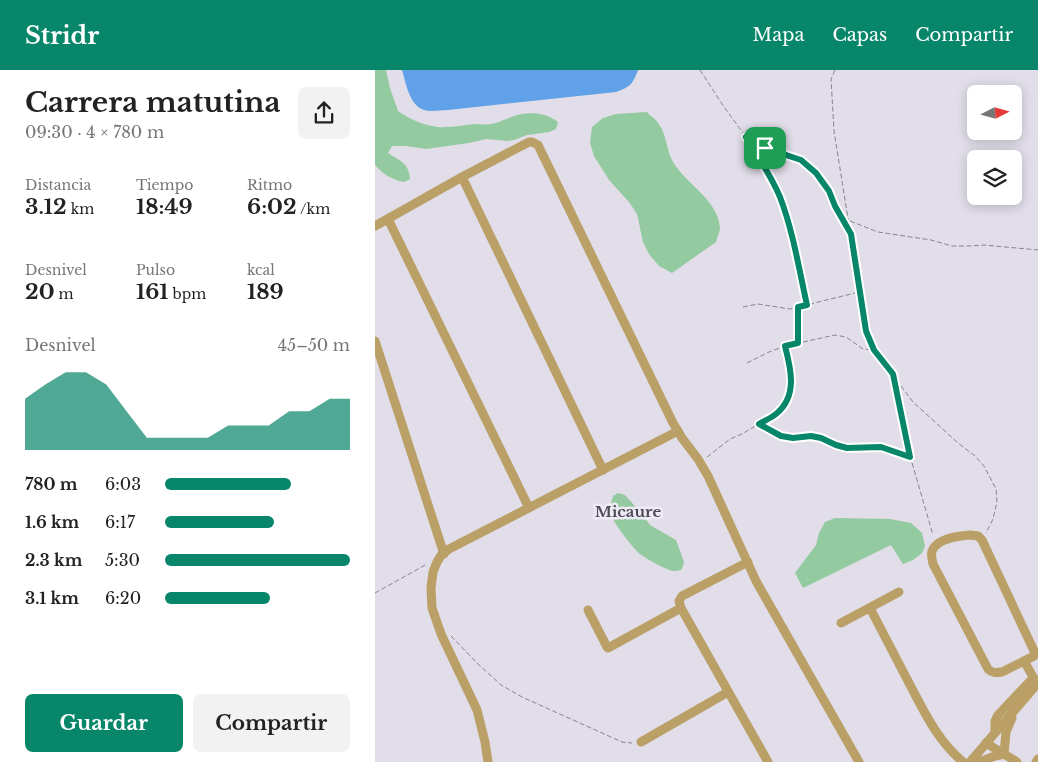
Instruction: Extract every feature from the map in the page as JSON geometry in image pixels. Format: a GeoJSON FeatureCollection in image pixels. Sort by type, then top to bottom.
{"type":"FeatureCollection","features":[{"type":"Feature","properties":{"kind":"street"},"geometry":{"type":"LineString","coordinates":[[375,226],[529,142],[537,145],[678,431],[708,476],[756,580],[859,762]]}},
{"type":"Feature","properties":{"kind":"street"},"geometry":{"type":"LineString","coordinates":[[462,177],[603,470]]}},
{"type":"Feature","properties":{"kind":"street"},"geometry":{"type":"LineString","coordinates":[[388,219],[529,508]]}},
{"type":"Feature","properties":{"kind":"street"},"geometry":{"type":"LineString","coordinates":[[375,341],[444,554]]}},
{"type":"Feature","properties":{"kind":"street"},"geometry":{"type":"LineString","coordinates":[[488,762],[477,710],[441,634],[432,608],[431,588],[433,572],[437,562],[449,549],[678,431]]}},
{"type":"Feature","properties":{"kind":"street"},"geometry":{"type":"LineString","coordinates":[[970,535],[978,536],[982,540],[1035,653],[1034,656],[1002,672],[996,673],[988,669],[936,572],[932,556],[932,551],[936,546],[946,539],[970,535]]}},
{"type":"Feature","properties":{"kind":"street"},"geometry":{"type":"LineString","coordinates":[[747,562],[683,596],[679,601],[681,608],[768,762]]}},
{"type":"Feature","properties":{"kind":"street"},"geometry":{"type":"LineString","coordinates":[[841,623],[899,592]]}},
{"type":"Feature","properties":{"kind":"street"},"geometry":{"type":"LineString","coordinates":[[588,610],[608,648],[681,608]]}},
{"type":"Feature","properties":{"kind":"street"},"geometry":{"type":"LineString","coordinates":[[870,608],[939,736],[948,748],[963,762]]}},
{"type":"Feature","properties":{"kind":"street"},"geometry":{"type":"LineString","coordinates":[[1024,661],[1036,682]]}},
{"type":"Feature","properties":{"kind":"street"},"geometry":{"type":"LineString","coordinates":[[970,762],[1036,682]]}},
{"type":"Feature","properties":{"kind":"street"},"geometry":{"type":"LineString","coordinates":[[995,732],[995,721],[998,715],[1036,682]]}},
{"type":"Feature","properties":{"kind":"street"},"geometry":{"type":"LineString","coordinates":[[641,742],[728,692]]}},
{"type":"Feature","properties":{"kind":"street"},"geometry":{"type":"LineString","coordinates":[[1004,754],[1006,732],[1018,706]]}},
{"type":"Feature","properties":{"kind":"street"},"geometry":{"type":"LineString","coordinates":[[985,743],[1017,762]]}},
{"type":"Feature","properties":{"kind":"street"},"geometry":{"type":"LineString","coordinates":[[979,762],[1004,754]]}},
{"type":"Feature","properties":{"kind":"path"},"geometry":{"type":"LineString","coordinates":[[700,70],[746,137],[773,181],[793,239],[807,305]]}},
{"type":"Feature","properties":{"kind":"path"},"geometry":{"type":"LineString","coordinates":[[835,70],[831,79],[834,131],[866,331],[874,350],[913,402],[975,456],[991,477],[996,489],[997,502],[993,519],[982,540]]}},
{"type":"Feature","properties":{"kind":"path"},"geometry":{"type":"LineString","coordinates":[[746,137],[765,148],[801,160],[816,173],[829,191],[851,234]]}},
{"type":"Feature","properties":{"kind":"path"},"geometry":{"type":"LineString","coordinates":[[849,221],[878,232],[931,240],[952,246],[984,245],[1038,250]]}},
{"type":"Feature","properties":{"kind":"path"},"geometry":{"type":"LineString","coordinates":[[743,307],[758,304],[790,309],[860,292]]}},
{"type":"Feature","properties":{"kind":"path"},"geometry":{"type":"LineString","coordinates":[[798,307],[798,343]]}},
{"type":"Feature","properties":{"kind":"path"},"geometry":{"type":"LineString","coordinates":[[747,363],[785,346],[835,335],[846,337],[863,349],[874,350]]}},
{"type":"Feature","properties":{"kind":"path"},"geometry":{"type":"LineString","coordinates":[[700,463],[729,439],[743,434],[777,413],[788,399],[792,383],[785,346]]}},
{"type":"Feature","properties":{"kind":"path"},"geometry":{"type":"LineString","coordinates":[[893,374],[910,457],[936,546]]}},
{"type":"Feature","properties":{"kind":"path"},"geometry":{"type":"LineString","coordinates":[[759,424],[781,436],[793,438],[811,436],[847,448],[881,447],[910,457]]}},
{"type":"Feature","properties":{"kind":"path"},"geometry":{"type":"LineString","coordinates":[[375,593],[427,564]]}},
{"type":"Feature","properties":{"kind":"path"},"geometry":{"type":"LineString","coordinates":[[451,636],[501,685],[621,742],[641,742]]}},
{"type":"Feature","properties":{"kind":"green space"},"geometry":{"type":"Polygon","coordinates":[[[375,70],[386,70],[398,111],[421,123],[442,127],[489,124],[532,113],[546,115],[558,122],[556,129],[507,141],[486,139],[426,149],[392,146],[388,153],[406,166],[410,179],[404,182],[396,180],[385,174],[375,165],[375,70]]]}},
{"type":"Feature","properties":{"kind":"green space"},"geometry":{"type":"Polygon","coordinates":[[[647,112],[661,127],[673,162],[708,200],[718,217],[720,227],[716,242],[672,273],[659,266],[649,254],[643,242],[637,214],[609,180],[594,156],[590,143],[592,127],[603,118],[616,114],[647,112]]]}},
{"type":"Feature","properties":{"kind":"green space"},"geometry":{"type":"Polygon","coordinates":[[[618,493],[625,495],[650,525],[676,540],[684,562],[682,569],[672,571],[663,567],[640,554],[633,547],[613,520],[612,499],[618,493]]]}},
{"type":"Feature","properties":{"kind":"green space"},"geometry":{"type":"Polygon","coordinates":[[[835,518],[890,519],[911,523],[922,533],[925,546],[922,553],[913,560],[903,564],[891,545],[803,588],[795,573],[816,545],[819,533],[825,522],[835,518]]]}},
{"type":"Feature","properties":{"kind":"water"},"geometry":{"type":"Polygon","coordinates":[[[402,70],[638,70],[630,84],[616,92],[433,111],[424,110],[415,103],[409,93],[402,70]]]}},
{"type":"Feature","properties":{"kind":"district","name":"Micaure"},"geometry":{"type":"Point","coordinates":[628,511]}},
{"type":"Feature","properties":{"kind":"route"},"geometry":{"type":"LineString","coordinates":[[746,137],[765,148],[801,160],[816,173],[829,191],[851,234],[866,331],[874,350],[893,374],[910,457],[881,447],[847,448],[811,436],[793,438],[781,436],[759,424],[777,413],[788,399],[792,383],[785,346],[798,343],[798,307],[807,305],[793,239],[780,199],[773,181],[746,137]]}}]}
